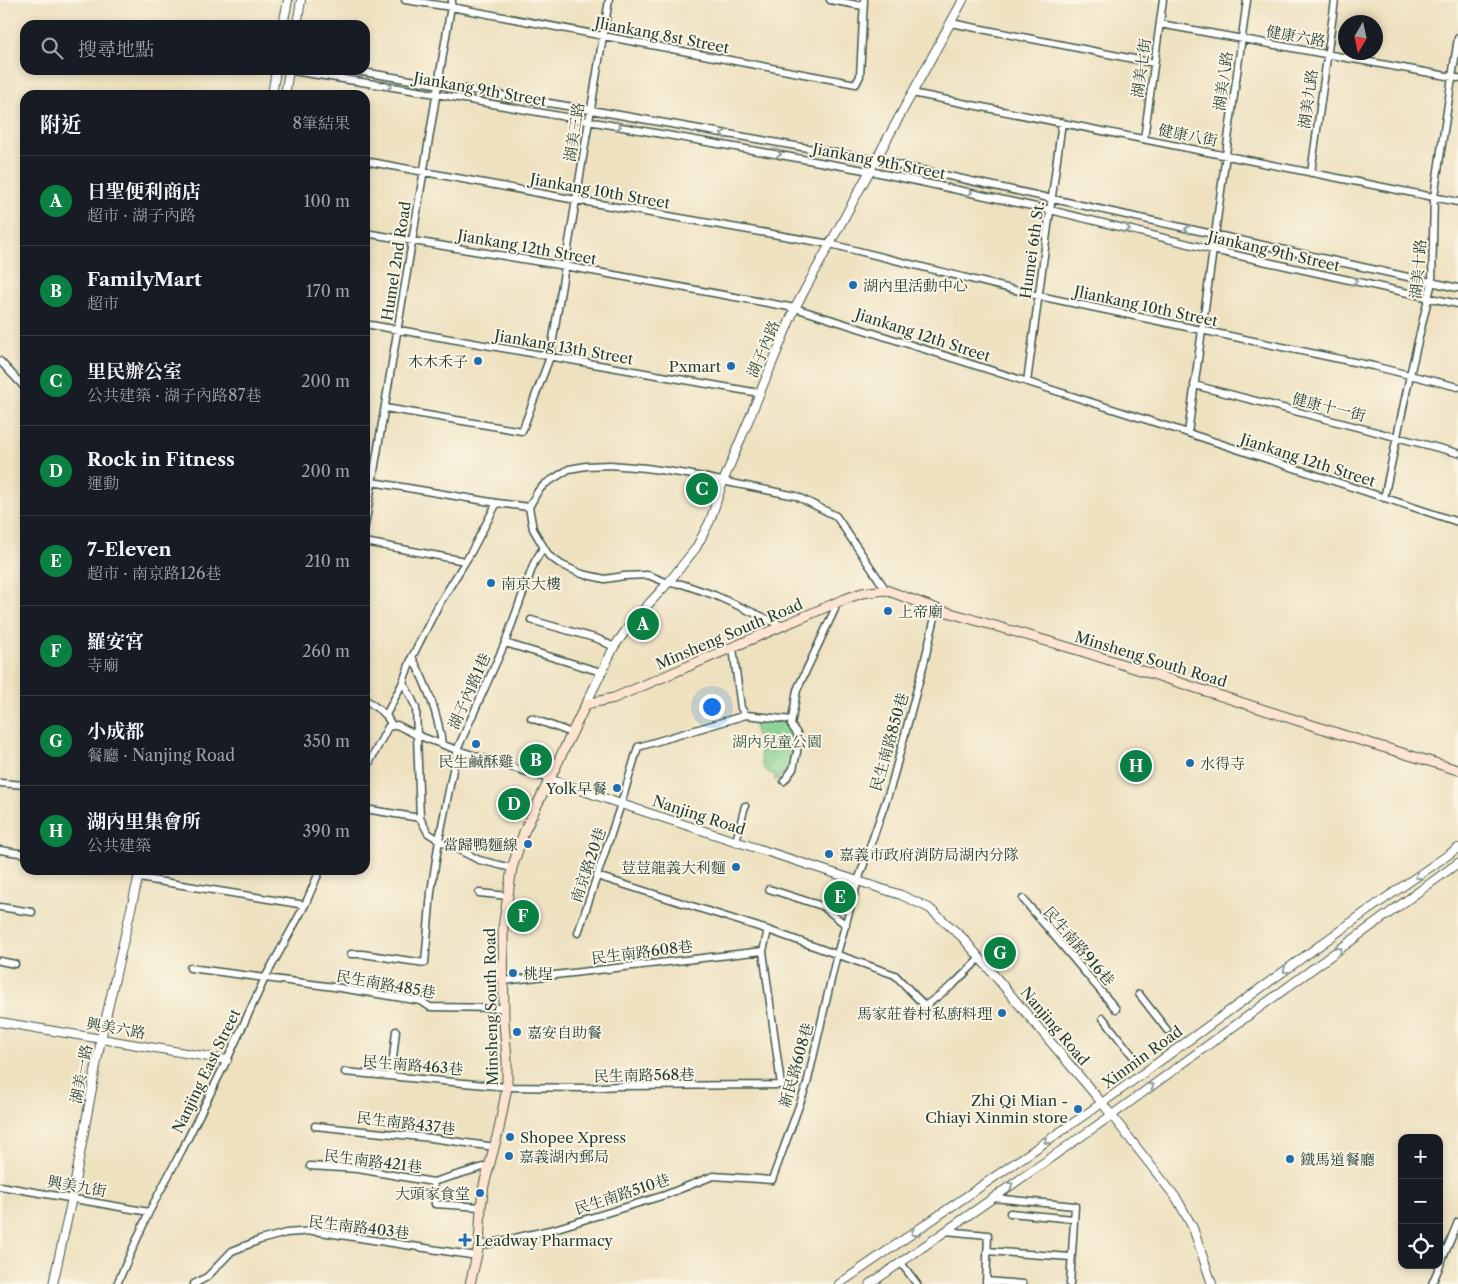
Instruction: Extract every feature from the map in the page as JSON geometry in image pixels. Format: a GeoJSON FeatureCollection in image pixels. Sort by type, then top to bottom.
{"type":"FeatureCollection","features":[{"type":"Feature","properties":{"kind":"main road","name":"Minsheng South Road"},"geometry":{"type":"LineString","coordinates":[[470,1284],[479,1246],[484,1185],[500,1129],[507,1087],[503,928],[512,868],[524,832],[586,704],[614,698],[862,593],[886,590],[937,609],[1081,651],[1458,770]]}},
{"type":"Feature","properties":{"kind":"street"},"geometry":{"type":"LineString","coordinates":[[284,20],[288,0]]}},
{"type":"Feature","properties":{"kind":"street"},"geometry":{"type":"LineString","coordinates":[[298,20],[301,0]]}},
{"type":"Feature","properties":{"kind":"street","name":"Jliankang 8st Street"},"geometry":{"type":"LineString","coordinates":[[405,0],[451,4],[603,36],[856,84],[860,76],[863,3]]}},
{"type":"Feature","properties":{"kind":"street","name":"湖美三路"},"geometry":{"type":"LineString","coordinates":[[385,408],[522,432],[550,357],[609,0]]}},
{"type":"Feature","properties":{"kind":"street"},"geometry":{"type":"LineString","coordinates":[[830,0],[863,3]]}},
{"type":"Feature","properties":{"kind":"street","name":"湖子內路"},"geometry":{"type":"LineString","coordinates":[[586,704],[614,647],[632,622],[668,583],[696,548],[710,521],[723,482],[795,308],[963,0]]}},
{"type":"Feature","properties":{"kind":"street","name":"湖美七街"},"geometry":{"type":"LineString","coordinates":[[1144,139],[1163,0]]}},
{"type":"Feature","properties":{"kind":"street","name":"湖美八路"},"geometry":{"type":"LineString","coordinates":[[1188,433],[1247,0]]}},
{"type":"Feature","properties":{"kind":"street","name":"湖美九路"},"geometry":{"type":"LineString","coordinates":[[1311,173],[1335,0]]}},
{"type":"Feature","properties":{"kind":"street","name":"Humel 2nd Road"},"geometry":{"type":"LineString","coordinates":[[370,495],[451,4]]}},
{"type":"Feature","properties":{"kind":"street"},"geometry":{"type":"LineString","coordinates":[[951,22],[1154,63]]}},
{"type":"Feature","properties":{"kind":"street","name":"健康六路"},"geometry":{"type":"LineString","coordinates":[[1160,24],[1455,78]]}},
{"type":"Feature","properties":{"kind":"street","name":"湖美十路"},"geometry":{"type":"LineString","coordinates":[[1384,498],[1432,282],[1434,197],[1455,78],[1458,38]]}},
{"type":"Feature","properties":{"kind":"street","name":"Jiankang 9th Street"},"geometry":{"type":"LineString","coordinates":[[370,73],[876,160],[1458,288]]}},
{"type":"Feature","properties":{"kind":"street"},"geometry":{"type":"LineString","coordinates":[[273,90],[275,75]]}},
{"type":"Feature","properties":{"kind":"street"},"geometry":{"type":"LineString","coordinates":[[286,90],[287,75]]}},
{"type":"Feature","properties":{"kind":"street","name":"Jiankang 9th Street"},"geometry":{"type":"LineString","coordinates":[[319,75],[870,171],[1050,210],[1213,250],[1458,304]]}},
{"type":"Feature","properties":{"kind":"street","name":"健康八街"},"geometry":{"type":"LineString","coordinates":[[912,93],[1458,202]]}},
{"type":"Feature","properties":{"kind":"street","name":"Humei 6th St."},"geometry":{"type":"LineString","coordinates":[[1027,382],[1062,122]]}},
{"type":"Feature","properties":{"kind":"street","name":"Jiankang 10th Street"},"geometry":{"type":"LineString","coordinates":[[370,162],[830,244]]}},
{"type":"Feature","properties":{"kind":"street","name":"Jiankang 12th Street"},"geometry":{"type":"LineString","coordinates":[[370,234],[565,266],[795,308],[1188,433],[1458,522]]}},
{"type":"Feature","properties":{"kind":"street","name":"Jliankang 10th Street"},"geometry":{"type":"LineString","coordinates":[[830,244],[1039,296],[1410,375],[1458,387]]}},
{"type":"Feature","properties":{"kind":"street","name":"Jiankang 13th Street"},"geometry":{"type":"LineString","coordinates":[[370,325],[759,394]]}},
{"type":"Feature","properties":{"kind":"street"},"geometry":{"type":"LineString","coordinates":[[0,361],[20,383]]}},
{"type":"Feature","properties":{"kind":"street","name":"健康十一街"},"geometry":{"type":"LineString","coordinates":[[1194,385],[1458,453]]}},
{"type":"Feature","properties":{"kind":"street"},"geometry":{"type":"LineString","coordinates":[[782,626],[714,595],[682,584],[668,583],[648,574],[605,579],[582,574],[562,565],[549,556],[532,529],[529,507],[538,491],[545,484],[569,469],[610,465],[687,474],[796,496],[836,516],[886,590]]}},
{"type":"Feature","properties":{"kind":"street"},"geometry":{"type":"LineString","coordinates":[[372,482],[529,507]]}},
{"type":"Feature","properties":{"kind":"street"},"geometry":{"type":"LineString","coordinates":[[386,715],[403,682],[412,657],[443,597],[497,503]]}},
{"type":"Feature","properties":{"kind":"street"},"geometry":{"type":"LineString","coordinates":[[370,543],[465,561]]}},
{"type":"Feature","properties":{"kind":"street","name":"湖子內路1巷"},"geometry":{"type":"LineString","coordinates":[[350,954],[382,956],[424,963],[431,892],[457,750],[505,643],[534,563],[543,548]]}},
{"type":"Feature","properties":{"kind":"street"},"geometry":{"type":"LineString","coordinates":[[784,781],[793,769],[797,752],[798,735],[791,725],[797,690],[835,609],[834,604]]}},
{"type":"Feature","properties":{"kind":"street","name":"民生南路850巷"},"geometry":{"type":"LineString","coordinates":[[846,924],[858,881],[891,786],[937,609]]}},
{"type":"Feature","properties":{"kind":"street"},"geometry":{"type":"LineString","coordinates":[[530,620],[598,639],[614,647]]}},
{"type":"Feature","properties":{"kind":"street","name":"湖子內路1巷"},"geometry":{"type":"LineString","coordinates":[[505,643],[602,672]]}},
{"type":"Feature","properties":{"kind":"street"},"geometry":{"type":"LineString","coordinates":[[733,648],[741,708],[746,715],[792,720]]}},
{"type":"Feature","properties":{"kind":"street"},"geometry":{"type":"LineString","coordinates":[[412,657],[431,697],[437,715],[442,744]]}},
{"type":"Feature","properties":{"kind":"street"},"geometry":{"type":"LineString","coordinates":[[403,682],[416,708],[420,818],[428,833],[479,860],[512,868]]}},
{"type":"Feature","properties":{"kind":"street"},"geometry":{"type":"LineString","coordinates":[[370,703],[386,715],[392,726]]}},
{"type":"Feature","properties":{"kind":"street","name":"南京路20巷"},"geometry":{"type":"LineString","coordinates":[[578,933],[621,804],[638,746],[746,715]]}},
{"type":"Feature","properties":{"kind":"street"},"geometry":{"type":"LineString","coordinates":[[531,718],[572,733]]}},
{"type":"Feature","properties":{"kind":"street"},"geometry":{"type":"LineString","coordinates":[[370,761],[388,727],[398,725],[417,735],[457,750],[549,779]]}},
{"type":"Feature","properties":{"kind":"street","name":"Nanjing Road"},"geometry":{"type":"LineString","coordinates":[[549,779],[901,895],[929,908],[962,937],[1057,1048],[1112,1115],[1176,1199],[1193,1228],[1212,1284]]}},
{"type":"Feature","properties":{"kind":"street"},"geometry":{"type":"LineString","coordinates":[[0,783],[20,785]]}},
{"type":"Feature","properties":{"kind":"street"},"geometry":{"type":"LineString","coordinates":[[736,841],[745,806]]}},
{"type":"Feature","properties":{"kind":"street"},"geometry":{"type":"LineString","coordinates":[[370,810],[420,818]]}},
{"type":"Feature","properties":{"kind":"street","name":"Xinmin Road"},"geometry":{"type":"LineString","coordinates":[[839,1284],[1102,1103],[1367,911],[1458,848]]}},
{"type":"Feature","properties":{"kind":"street"},"geometry":{"type":"LineString","coordinates":[[0,850],[20,853]]}},
{"type":"Feature","properties":{"kind":"street","name":"Xinmin Road"},"geometry":{"type":"LineString","coordinates":[[870,1284],[1112,1115],[1458,863]]}},
{"type":"Feature","properties":{"kind":"street","name":"湖美一路"},"geometry":{"type":"LineString","coordinates":[[53,1284],[72,1198],[101,1039],[140,875]]}},
{"type":"Feature","properties":{"kind":"street"},"geometry":{"type":"LineString","coordinates":[[145,875],[305,905]]}},
{"type":"Feature","properties":{"kind":"street","name":"Nanjing East Street"},"geometry":{"type":"LineString","coordinates":[[117,1284],[149,1212],[227,1060],[265,978],[305,905],[318,875]]}},
{"type":"Feature","properties":{"kind":"street"},"geometry":{"type":"LineString","coordinates":[[597,876],[768,930],[895,975],[925,1006],[954,984],[980,958]]}},
{"type":"Feature","properties":{"kind":"street"},"geometry":{"type":"LineString","coordinates":[[769,889],[822,906],[846,924]]}},
{"type":"Feature","properties":{"kind":"street"},"geometry":{"type":"LineString","coordinates":[[479,893],[508,896]]}},
{"type":"Feature","properties":{"kind":"street","name":"民生南路916巷"},"geometry":{"type":"LineString","coordinates":[[1023,899],[1116,1009]]}},
{"type":"Feature","properties":{"kind":"street"},"geometry":{"type":"LineString","coordinates":[[0,906],[32,912]]}},
{"type":"Feature","properties":{"kind":"street","name":"新民路608巷"},"geometry":{"type":"LineString","coordinates":[[772,1180],[807,1084],[846,924]]}},
{"type":"Feature","properties":{"kind":"street"},"geometry":{"type":"LineString","coordinates":[[763,951],[768,930]]}},
{"type":"Feature","properties":{"kind":"street","name":"民生南路608巷"},"geometry":{"type":"LineString","coordinates":[[503,981],[763,951]]}},
{"type":"Feature","properties":{"kind":"street","name":"民生南路568巷"},"geometry":{"type":"LineString","coordinates":[[507,1087],[781,1086],[763,951]]}},
{"type":"Feature","properties":{"kind":"street"},"geometry":{"type":"LineString","coordinates":[[0,961],[15,964]]}},
{"type":"Feature","properties":{"kind":"street","name":"民生南路485巷"},"geometry":{"type":"LineString","coordinates":[[190,968],[334,987],[421,1001],[430,1007],[504,1008]]}},
{"type":"Feature","properties":{"kind":"street"},"geometry":{"type":"LineString","coordinates":[[1139,994],[1167,1030]]}},
{"type":"Feature","properties":{"kind":"street"},"geometry":{"type":"LineString","coordinates":[[1103,1018],[1132,1055]]}},
{"type":"Feature","properties":{"kind":"street","name":"興美六路"},"geometry":{"type":"LineString","coordinates":[[0,1022],[227,1060]]}},
{"type":"Feature","properties":{"kind":"street"},"geometry":{"type":"LineString","coordinates":[[391,1076],[396,1031]]}},
{"type":"Feature","properties":{"kind":"street","name":"民生南路463巷"},"geometry":{"type":"LineString","coordinates":[[345,1072],[507,1087]]}},
{"type":"Feature","properties":{"kind":"street","name":"民生南路437巷"},"geometry":{"type":"LineString","coordinates":[[314,1126],[431,1138],[494,1147]]}},
{"type":"Feature","properties":{"kind":"street","name":"民生南路421巷"},"geometry":{"type":"LineString","coordinates":[[310,1166],[358,1170],[433,1182],[490,1165]]}},
{"type":"Feature","properties":{"kind":"street","name":"民生南路510巷"},"geometry":{"type":"LineString","coordinates":[[479,1246],[554,1229],[665,1195],[713,1176],[772,1180]]}},
{"type":"Feature","properties":{"kind":"street","name":"民生南路421巷"},"geometry":{"type":"LineString","coordinates":[[433,1182],[436,1204],[481,1207]]}},
{"type":"Feature","properties":{"kind":"street","name":"興美九街"},"geometry":{"type":"LineString","coordinates":[[0,1186],[149,1212]]}},
{"type":"Feature","properties":{"kind":"street"},"geometry":{"type":"LineString","coordinates":[[993,1198],[1075,1206],[1070,1284]]}},
{"type":"Feature","properties":{"kind":"street"},"geometry":{"type":"LineString","coordinates":[[1010,1213],[1074,1219]]}},
{"type":"Feature","properties":{"kind":"street"},"geometry":{"type":"LineString","coordinates":[[1432,1284],[1458,1222]]}},
{"type":"Feature","properties":{"kind":"street","name":"民生南路403巷"},"geometry":{"type":"LineString","coordinates":[[194,1284],[207,1277],[232,1251],[260,1240],[286,1233],[314,1231],[477,1256]]}},
{"type":"Feature","properties":{"kind":"street"},"geometry":{"type":"LineString","coordinates":[[945,1231],[988,1235],[986,1283],[1023,1284]]}},
{"type":"Feature","properties":{"kind":"street"},"geometry":{"type":"LineString","coordinates":[[987,1251],[1071,1257]]}},
{"type":"Feature","properties":{"kind":"street"},"geometry":{"type":"LineString","coordinates":[[901,1263],[917,1284]]}},
{"type":"Feature","properties":{"kind":"green space","name":"湖內兒童公園"},"geometry":{"type":"Polygon","coordinates":[[[765,719],[788,723],[796,736],[795,753],[790,768],[775,781],[775,775],[763,768],[753,720],[765,719]]]}},
{"type":"Feature","properties":{"kind":"place","name":"湖內里活動中心"},"geometry":{"type":"Point","coordinates":[853,285]}},
{"type":"Feature","properties":{"kind":"place","name":"木木禾子"},"geometry":{"type":"Point","coordinates":[478,361]}},
{"type":"Feature","properties":{"kind":"place","name":"Pxmart"},"geometry":{"type":"Point","coordinates":[731,366]}},
{"type":"Feature","properties":{"kind":"place","name":"里民辦公室"},"geometry":{"type":"Point","coordinates":[702,489]}},
{"type":"Feature","properties":{"kind":"place","name":"南京大樓"},"geometry":{"type":"Point","coordinates":[491,583]}},
{"type":"Feature","properties":{"kind":"place","name":"上帝廟"},"geometry":{"type":"Point","coordinates":[888,611]}},
{"type":"Feature","properties":{"kind":"place","name":"日聖便利商店"},"geometry":{"type":"Point","coordinates":[643,624]}},
{"type":"Feature","properties":{"kind":"place","name":"民生鹹酥雞"},"geometry":{"type":"Point","coordinates":[476,744]}},
{"type":"Feature","properties":{"kind":"place","name":"FamilyMart"},"geometry":{"type":"Point","coordinates":[536,760]}},
{"type":"Feature","properties":{"kind":"place","name":"水得寺"},"geometry":{"type":"Point","coordinates":[1190,763]}},
{"type":"Feature","properties":{"kind":"place","name":"湖內里集會所"},"geometry":{"type":"Point","coordinates":[1136,766]}},
{"type":"Feature","properties":{"kind":"place","name":"Yolk早餐"},"geometry":{"type":"Point","coordinates":[617,788]}},
{"type":"Feature","properties":{"kind":"place","name":"Rock in Fitness"},"geometry":{"type":"Point","coordinates":[514,804]}},
{"type":"Feature","properties":{"kind":"place","name":"當歸鴨麵線"},"geometry":{"type":"Point","coordinates":[528,844]}},
{"type":"Feature","properties":{"kind":"place","name":"嘉義市政府消防局湖內分隊"},"geometry":{"type":"Point","coordinates":[829,854]}},
{"type":"Feature","properties":{"kind":"place","name":"荳荳龍義大利麵"},"geometry":{"type":"Point","coordinates":[736,867]}},
{"type":"Feature","properties":{"kind":"place","name":"7-Eleven"},"geometry":{"type":"Point","coordinates":[840,897]}},
{"type":"Feature","properties":{"kind":"place","name":"羅安宮"},"geometry":{"type":"Point","coordinates":[523,916]}},
{"type":"Feature","properties":{"kind":"place","name":"小成都"},"geometry":{"type":"Point","coordinates":[1000,953]}},
{"type":"Feature","properties":{"kind":"place","name":"桃埕"},"geometry":{"type":"Point","coordinates":[513,973]}},
{"type":"Feature","properties":{"kind":"place","name":"馬家莊眷村私廚料理"},"geometry":{"type":"Point","coordinates":[1002,1013]}},
{"type":"Feature","properties":{"kind":"place","name":"嘉安自助餐"},"geometry":{"type":"Point","coordinates":[517,1032]}},
{"type":"Feature","properties":{"kind":"place","name":"Zhi Qi Mian - Chiayi Xinmin store"},"geometry":{"type":"Point","coordinates":[1078,1109]}},
{"type":"Feature","properties":{"kind":"place","name":"Shopee Xpress"},"geometry":{"type":"Point","coordinates":[510,1137]}},
{"type":"Feature","properties":{"kind":"place","name":"嘉義湖內郵局"},"geometry":{"type":"Point","coordinates":[509,1156]}},
{"type":"Feature","properties":{"kind":"place","name":"鐵馬道餐廳"},"geometry":{"type":"Point","coordinates":[1290,1159]}},
{"type":"Feature","properties":{"kind":"place","name":"大頭家食堂"},"geometry":{"type":"Point","coordinates":[480,1193]}},
{"type":"Feature","properties":{"kind":"place","name":"Leadway Pharmacy"},"geometry":{"type":"Point","coordinates":[465,1240]}}]}
